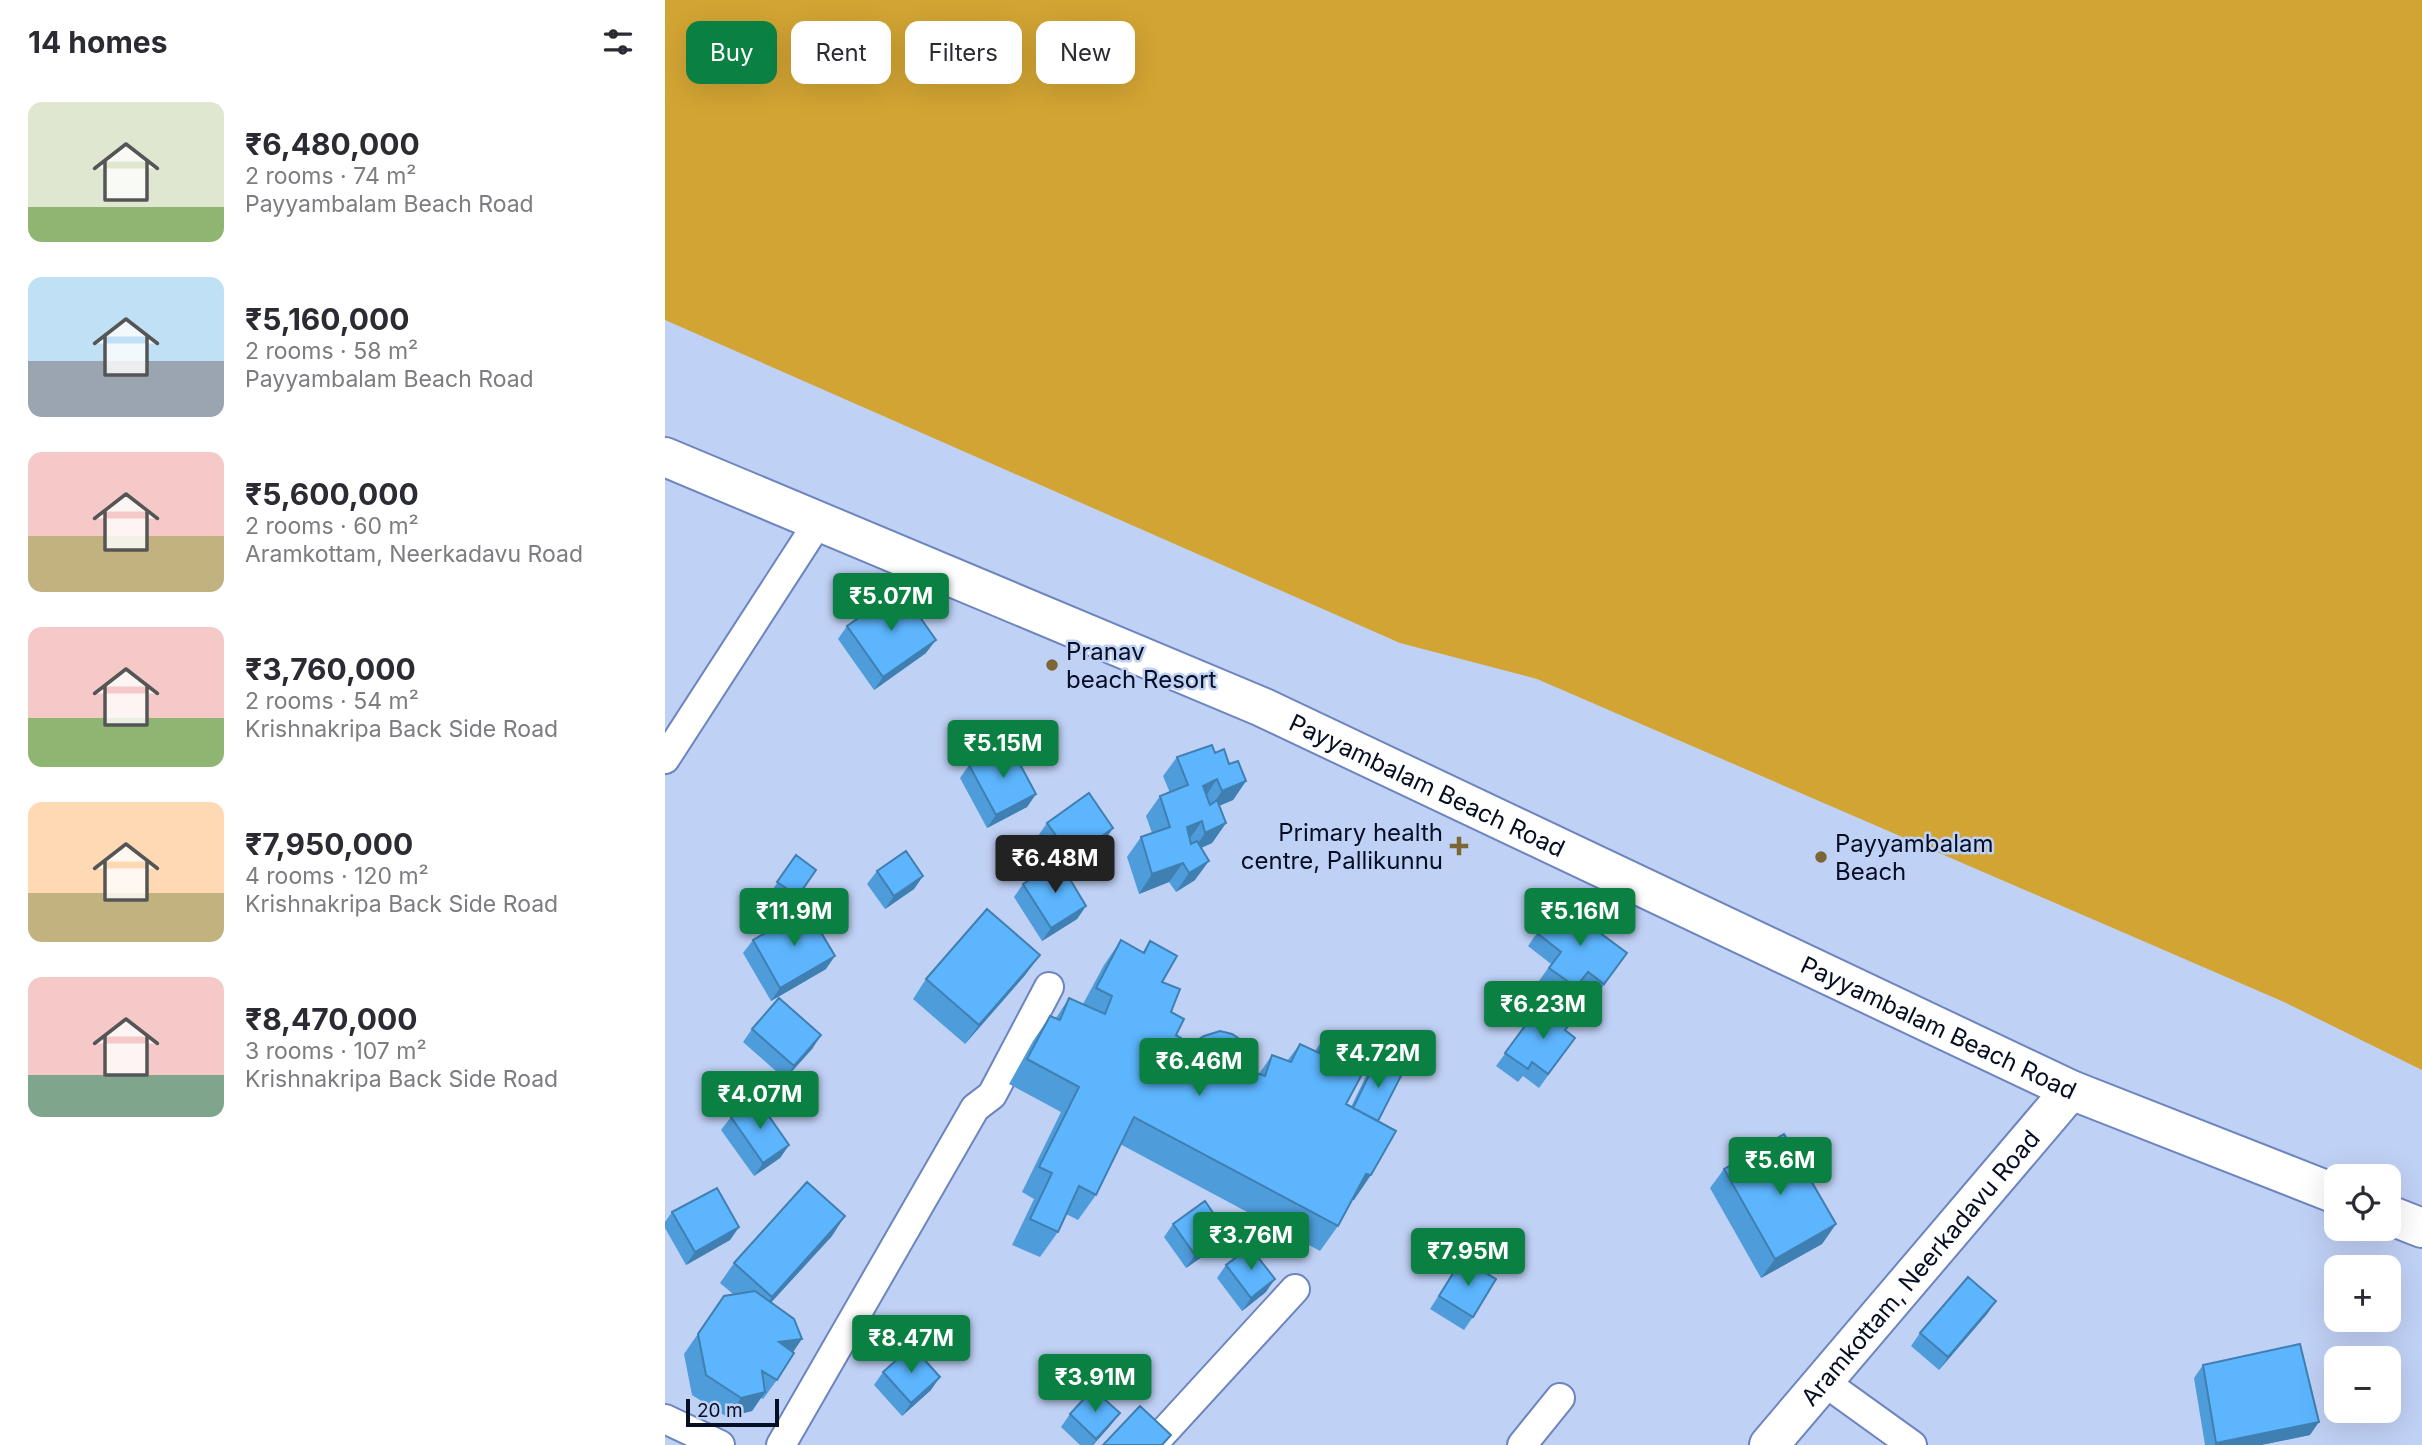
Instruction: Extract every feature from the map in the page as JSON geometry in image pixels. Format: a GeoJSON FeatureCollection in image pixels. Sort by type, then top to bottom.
{"type":"FeatureCollection","features":[{"type":"Feature","properties":{"kind":"main road","name":"Payyambalam Beach Road"},"geometry":{"type":"LineString","coordinates":[[665,457],[1262,707],[2071,1090],[2324,1189]]}},
{"type":"Feature","properties":{"kind":"main road","name":"Aramkottam, Neerkadavu Road"},"geometry":{"type":"LineString","coordinates":[[1769,1445],[2071,1090]]}},
{"type":"Feature","properties":{"kind":"main road"},"geometry":{"type":"LineString","coordinates":[[2401,1220],[2422,1228]]}},
{"type":"Feature","properties":{"kind":"street"},"geometry":{"type":"LineString","coordinates":[[665,759],[819,521]]}},
{"type":"Feature","properties":{"kind":"street"},"geometry":{"type":"LineString","coordinates":[[781,1445],[975,1108],[992,1095],[1049,987]]}},
{"type":"Feature","properties":{"kind":"street"},"geometry":{"type":"LineString","coordinates":[[1152,1445],[1295,1289]]}},
{"type":"Feature","properties":{"kind":"street"},"geometry":{"type":"LineString","coordinates":[[1823,1381],[1912,1445]]}},
{"type":"Feature","properties":{"kind":"street"},"geometry":{"type":"LineString","coordinates":[[1522,1445],[1560,1398]]}},
{"type":"Feature","properties":{"kind":"street"},"geometry":{"type":"LineString","coordinates":[[665,1419],[720,1445]]}},
{"type":"Feature","properties":{"kind":"shaded area"},"geometry":{"type":"Polygon","coordinates":[[[665,0],[2422,0],[2422,1070],[2284,1002],[1537,679],[1400,643],[665,320],[665,0]]]}},
{"type":"Feature","properties":{"kind":"building"},"geometry":{"type":"Polygon","coordinates":[[[900,589],[936,640],[883,677],[847,626],[900,589]]]}},
{"type":"Feature","properties":{"kind":"building"},"geometry":{"type":"Polygon","coordinates":[[[1009,744],[1036,794],[996,815],[969,765],[1009,744]]]}},
{"type":"Feature","properties":{"kind":"building"},"geometry":{"type":"Polygon","coordinates":[[[1212,745],[1215,753],[1224,749],[1229,764],[1238,761],[1246,781],[1222,791],[1217,779],[1203,786],[1210,805],[1217,800],[1226,823],[1205,833],[1202,821],[1187,827],[1191,844],[1197,841],[1209,861],[1189,873],[1183,863],[1152,874],[1141,837],[1170,827],[1160,796],[1188,785],[1177,757],[1212,745]]]}},
{"type":"Feature","properties":{"kind":"building"},"geometry":{"type":"Polygon","coordinates":[[[1089,793],[1113,828],[1072,858],[1047,823],[1089,793]]]}},
{"type":"Feature","properties":{"kind":"building"},"geometry":{"type":"Polygon","coordinates":[[[906,851],[923,876],[894,896],[877,871],[906,851]]]}},
{"type":"Feature","properties":{"kind":"building"},"geometry":{"type":"Polygon","coordinates":[[[796,855],[816,870],[798,896],[777,882],[796,855]]]}},
{"type":"Feature","properties":{"kind":"building"},"geometry":{"type":"Polygon","coordinates":[[[1059,861],[1086,906],[1051,928],[1023,884],[1059,861]]]}},
{"type":"Feature","properties":{"kind":"building"},"geometry":{"type":"Polygon","coordinates":[[[1560,903],[1627,953],[1604,984],[1588,972],[1576,987],[1549,968],[1561,952],[1537,933],[1560,903]]]}},
{"type":"Feature","properties":{"kind":"building"},"geometry":{"type":"Polygon","coordinates":[[[807,909],[835,956],[780,988],[753,940],[807,909]]]}},
{"type":"Feature","properties":{"kind":"building"},"geometry":{"type":"Polygon","coordinates":[[[987,909],[1040,955],[979,1025],[926,979],[987,909]]]}},
{"type":"Feature","properties":{"kind":"building"},"geometry":{"type":"Polygon","coordinates":[[[1121,940],[1144,953],[1150,941],[1177,956],[1162,982],[1180,989],[1171,1012],[1184,1019],[1176,1035],[1191,1044],[1220,1031],[1232,1034],[1241,1040],[1249,1052],[1253,1072],[1265,1076],[1272,1055],[1291,1062],[1300,1044],[1319,1053],[1329,1031],[1348,1040],[1342,1054],[1368,1063],[1346,1104],[1396,1131],[1371,1175],[1366,1174],[1338,1226],[1134,1117],[1096,1195],[1079,1186],[1058,1232],[1030,1219],[1052,1173],[1039,1167],[1079,1087],[1027,1059],[1050,1016],[1060,1020],[1069,998],[1105,1014],[1112,996],[1096,988],[1121,940]]]}},
{"type":"Feature","properties":{"kind":"building"},"geometry":{"type":"Polygon","coordinates":[[[779,998],[821,1035],[794,1066],[752,1029],[779,998]]]}},
{"type":"Feature","properties":{"kind":"building"},"geometry":{"type":"Polygon","coordinates":[[[1551,1004],[1573,1020],[1565,1030],[1575,1038],[1548,1074],[1532,1062],[1528,1069],[1505,1053],[1530,1019],[1536,1023],[1551,1004]]]}},
{"type":"Feature","properties":{"kind":"building"},"geometry":{"type":"Polygon","coordinates":[[[1377,1059],[1403,1072],[1378,1121],[1353,1108],[1377,1059]]]}},
{"type":"Feature","properties":{"kind":"building"},"geometry":{"type":"Polygon","coordinates":[[[757,1099],[789,1145],[763,1163],[731,1117],[757,1099]]]}},
{"type":"Feature","properties":{"kind":"building"},"geometry":{"type":"Polygon","coordinates":[[[1784,1134],[1836,1224],[1775,1259],[1724,1169],[1784,1134]]]}},
{"type":"Feature","properties":{"kind":"building"},"geometry":{"type":"Polygon","coordinates":[[[807,1182],[845,1216],[772,1297],[734,1263],[807,1182]]]}},
{"type":"Feature","properties":{"kind":"building"},"geometry":{"type":"Polygon","coordinates":[[[717,1188],[739,1227],[695,1252],[672,1212],[717,1188]]]}},
{"type":"Feature","properties":{"kind":"building"},"geometry":{"type":"Polygon","coordinates":[[[1205,1201],[1227,1233],[1195,1255],[1173,1224],[1205,1201]]]}},
{"type":"Feature","properties":{"kind":"building"},"geometry":{"type":"Polygon","coordinates":[[[1250,1247],[1275,1279],[1251,1298],[1226,1265],[1250,1247]]]}},
{"type":"Feature","properties":{"kind":"building"},"geometry":{"type":"Polygon","coordinates":[[[1462,1259],[1496,1279],[1473,1317],[1439,1296],[1462,1259]]]}},
{"type":"Feature","properties":{"kind":"building"},"geometry":{"type":"Polygon","coordinates":[[[1968,1277],[1996,1301],[1948,1357],[1920,1333],[1968,1277]]]}},
{"type":"Feature","properties":{"kind":"building"},"geometry":{"type":"Polygon","coordinates":[[[755,1291],[794,1319],[802,1339],[779,1342],[794,1353],[777,1380],[762,1371],[765,1392],[741,1398],[706,1375],[698,1334],[724,1296],[755,1291]]]}},
{"type":"Feature","properties":{"kind":"building"},"geometry":{"type":"Polygon","coordinates":[[[2300,1344],[2319,1422],[2216,1443],[2203,1365],[2300,1344]]]}},
{"type":"Feature","properties":{"kind":"building"},"geometry":{"type":"Polygon","coordinates":[[[912,1346],[940,1377],[911,1403],[883,1372],[912,1346]]]}},
{"type":"Feature","properties":{"kind":"building"},"geometry":{"type":"Polygon","coordinates":[[[1093,1389],[1120,1413],[1096,1439],[1070,1414],[1093,1389]]]}},
{"type":"Feature","properties":{"kind":"building"},"geometry":{"type":"Polygon","coordinates":[[[1140,1406],[1171,1435],[1162,1445],[1103,1445],[1140,1406]]]}},
{"type":"Feature","properties":{"kind":"place","name":"Pranav beach Resort"},"geometry":{"type":"Point","coordinates":[1052,665]}},
{"type":"Feature","properties":{"kind":"place","name":"Primary health centre, Pallikunnu"},"geometry":{"type":"Point","coordinates":[1459,846]}},
{"type":"Feature","properties":{"kind":"place","name":"Payyambalam Beach"},"geometry":{"type":"Point","coordinates":[1821,857]}}]}
